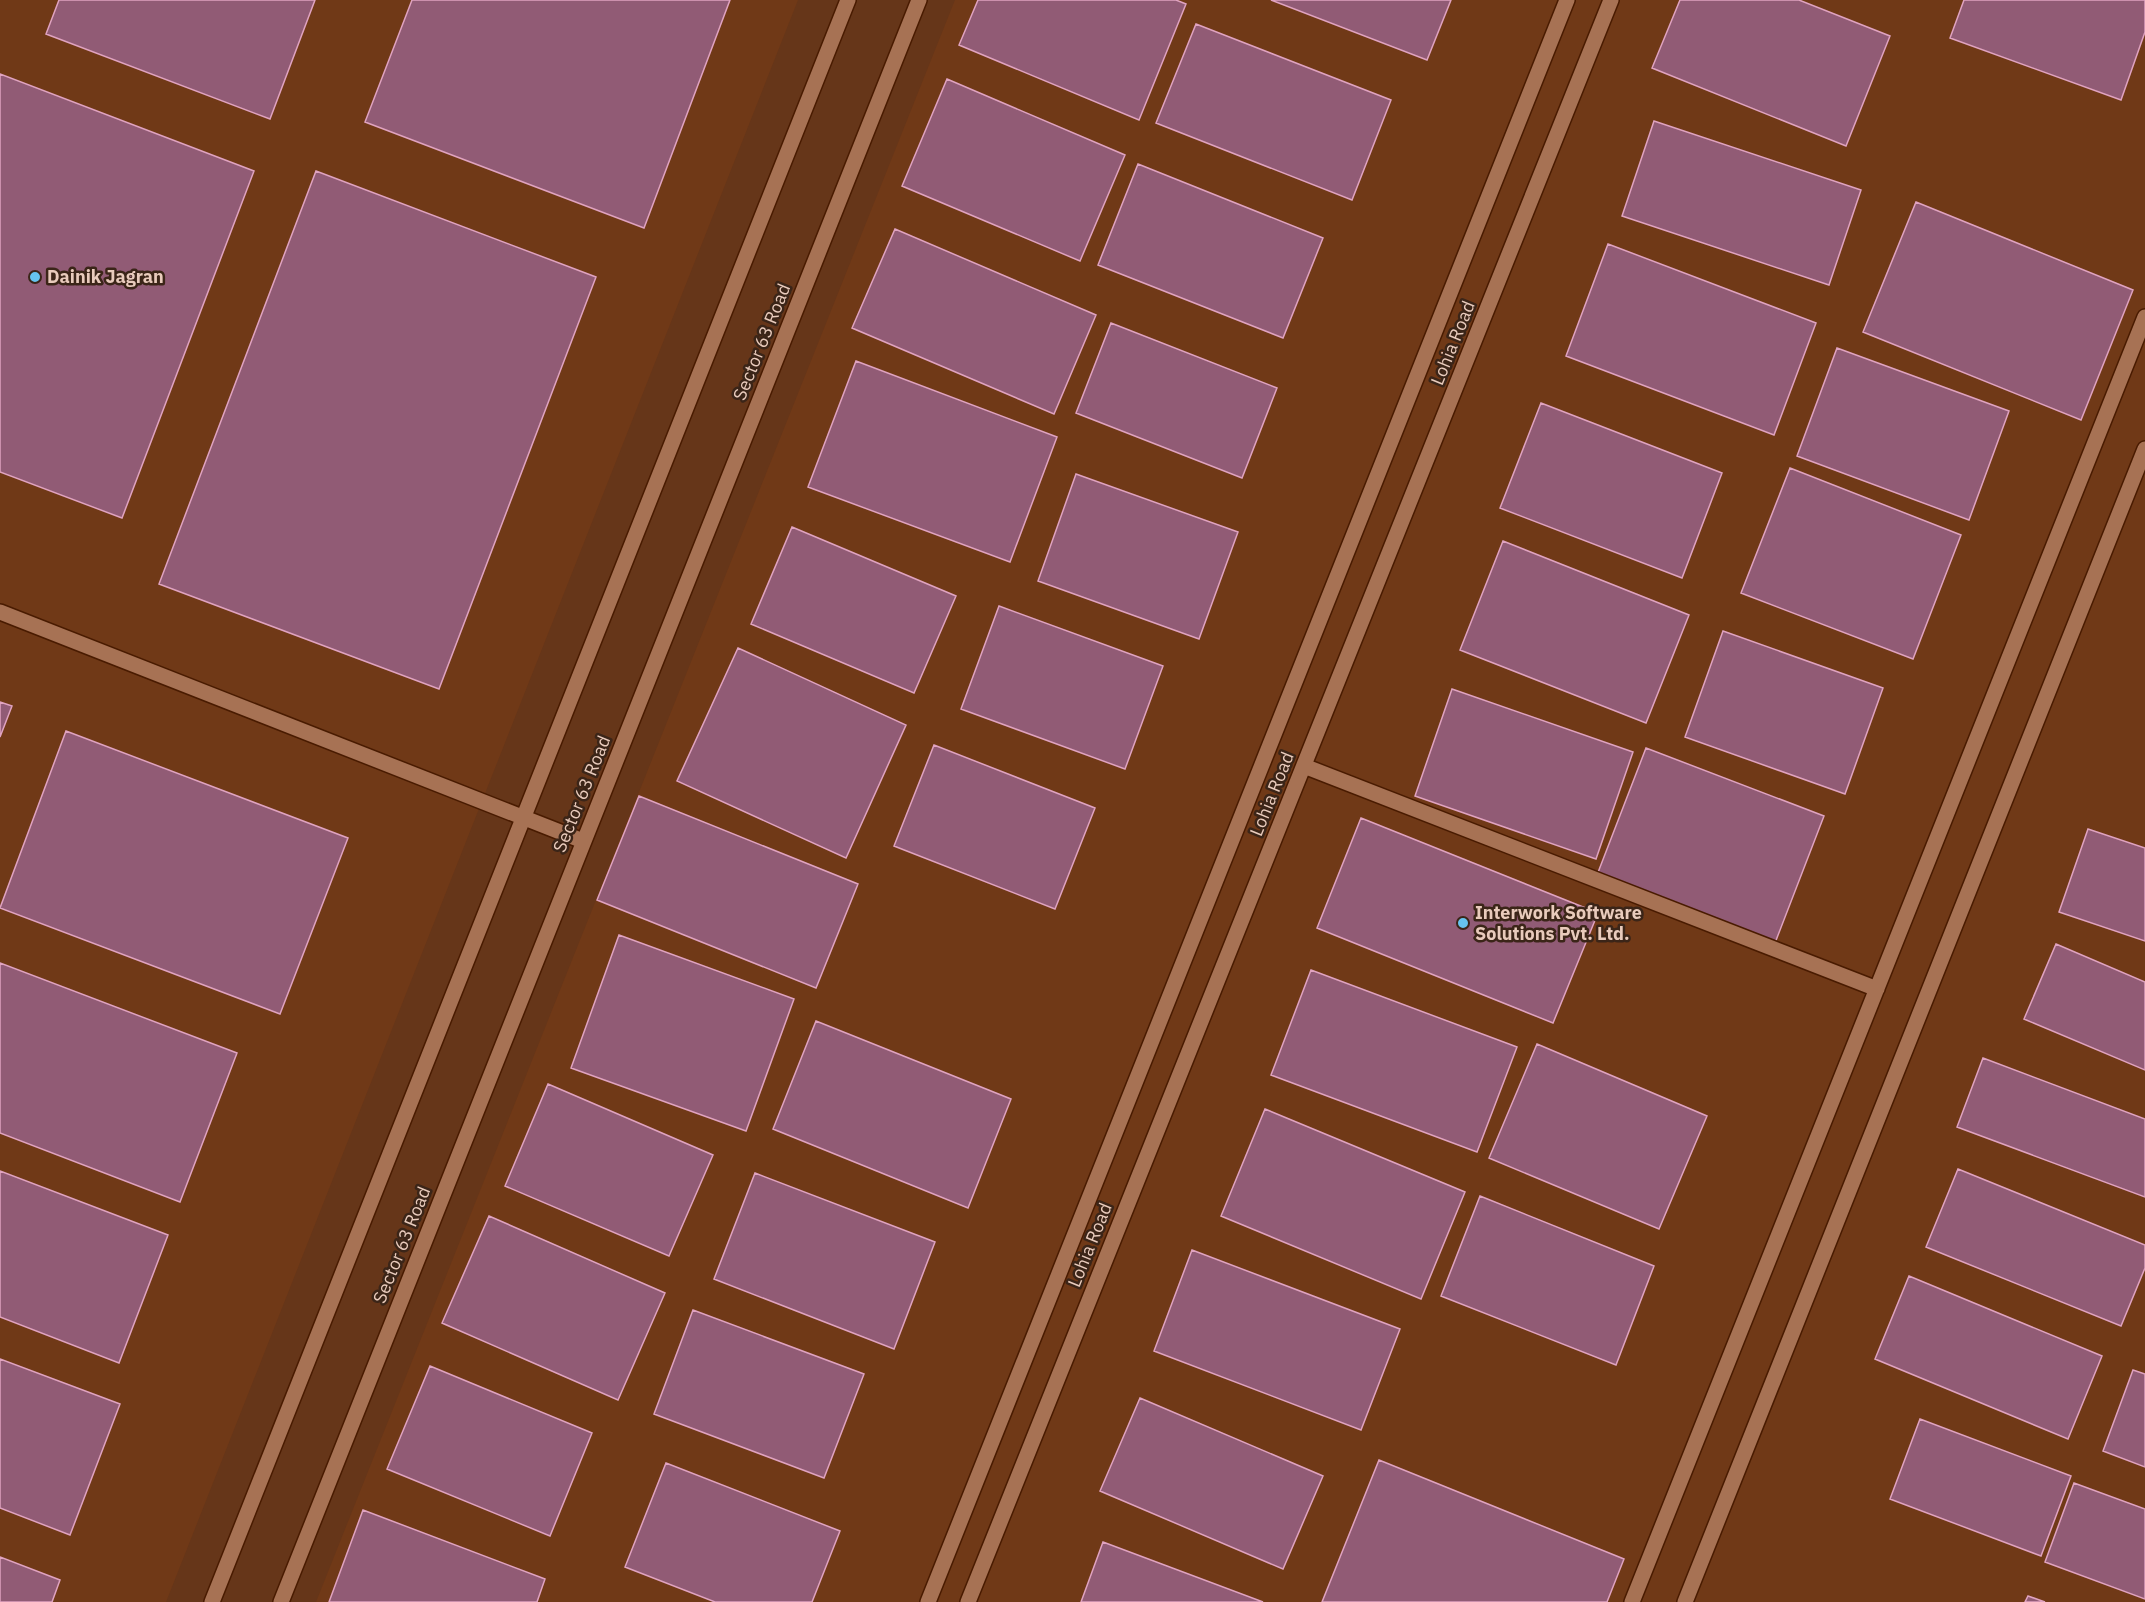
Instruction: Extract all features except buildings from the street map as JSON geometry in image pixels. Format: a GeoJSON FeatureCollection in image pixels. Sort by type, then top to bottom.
{"type":"FeatureCollection","features":[{"type":"Feature","properties":{"kind":"street"},"geometry":{"type":"LineString","coordinates":[[212,1602],[848,0]]}},
{"type":"Feature","properties":{"kind":"street","name":"Sector 63 Road"},"geometry":{"type":"LineString","coordinates":[[281,1602],[919,0]]}},
{"type":"Feature","properties":{"kind":"street","name":"Lohia Road"},"geometry":{"type":"LineString","coordinates":[[928,1602],[1568,0]]}},
{"type":"Feature","properties":{"kind":"street","name":"Lohia Road"},"geometry":{"type":"LineString","coordinates":[[968,1602],[1611,0]]}},
{"type":"Feature","properties":{"kind":"street"},"geometry":{"type":"LineString","coordinates":[[1632,1602],[1877,989],[2140,344],[2145,317]]}},
{"type":"Feature","properties":{"kind":"street"},"geometry":{"type":"LineString","coordinates":[[1684,1602],[2145,449]]}},
{"type":"Feature","properties":{"kind":"street"},"geometry":{"type":"LineString","coordinates":[[0,612],[584,841]]}},
{"type":"Feature","properties":{"kind":"street"},"geometry":{"type":"LineString","coordinates":[[1304,766],[1877,989]]}},
{"type":"Feature","properties":{"kind":"shaded area"},"geometry":{"type":"Polygon","coordinates":[[[0,0],[798,0],[166,1602],[0,1602],[0,0]]]}},
{"type":"Feature","properties":{"kind":"shaded area"},"geometry":{"type":"Polygon","coordinates":[[[955,0],[2145,0],[2145,1602],[316,1602],[955,0]]]}},
{"type":"Feature","properties":{"kind":"place","name":"Dainik Jagran"},"geometry":{"type":"Point","coordinates":[35,277]}},
{"type":"Feature","properties":{"kind":"place","name":"Interwork Software Solutions Pvt. Ltd."},"geometry":{"type":"Point","coordinates":[1463,923]}}]}
